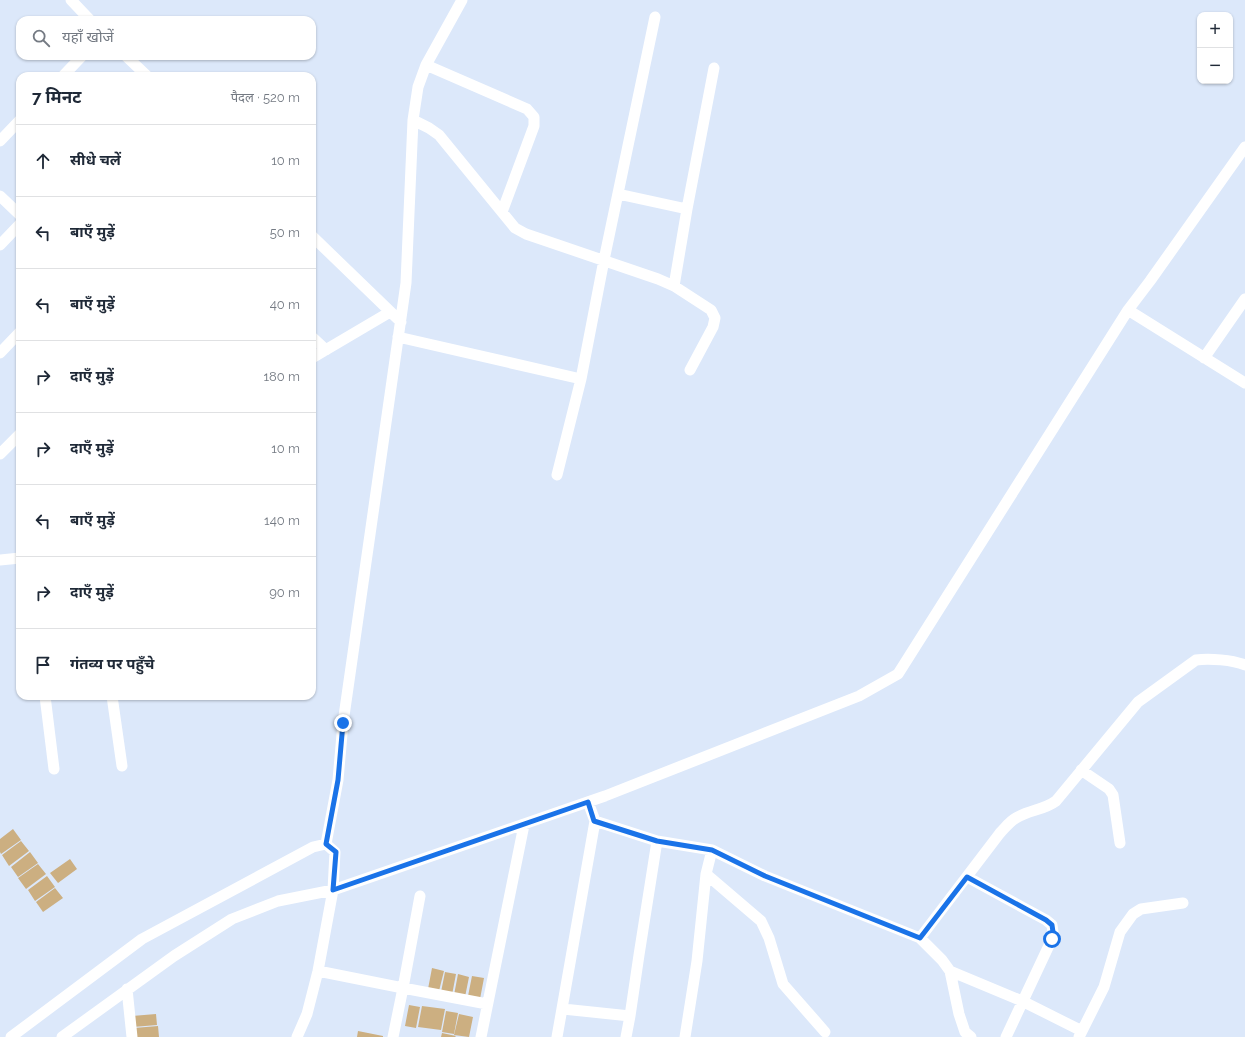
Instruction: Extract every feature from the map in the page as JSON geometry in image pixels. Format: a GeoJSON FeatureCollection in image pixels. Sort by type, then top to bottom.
{"type":"FeatureCollection","features":[{"type":"Feature","properties":{"kind":"street"},"geometry":{"type":"LineString","coordinates":[[71,0],[86,16]]}},
{"type":"Feature","properties":{"kind":"street"},"geometry":{"type":"LineString","coordinates":[[326,844],[338,780],[343,723],[406,283],[413,120],[418,87],[426,65],[462,0]]}},
{"type":"Feature","properties":{"kind":"street"},"geometry":{"type":"LineString","coordinates":[[557,475],[581,379],[604,260],[655,17]]}},
{"type":"Feature","properties":{"kind":"street"},"geometry":{"type":"LineString","coordinates":[[67,72],[78,60]]}},
{"type":"Feature","properties":{"kind":"street"},"geometry":{"type":"LineString","coordinates":[[130,60],[142,72]]}},
{"type":"Feature","properties":{"kind":"street"},"geometry":{"type":"LineString","coordinates":[[426,65],[527,110],[534,117],[534,126],[502,212]]}},
{"type":"Feature","properties":{"kind":"street"},"geometry":{"type":"LineString","coordinates":[[674,286],[687,208],[714,68]]}},
{"type":"Feature","properties":{"kind":"street"},"geometry":{"type":"LineString","coordinates":[[413,120],[439,135],[514,228],[526,234],[658,279],[674,286],[711,310],[715,318],[713,327],[690,370]]}},
{"type":"Feature","properties":{"kind":"street"},"geometry":{"type":"LineString","coordinates":[[0,141],[16,124]]}},
{"type":"Feature","properties":{"kind":"street"},"geometry":{"type":"LineString","coordinates":[[62,1037],[174,956],[232,919],[278,901],[333,890],[588,802],[860,696],[898,674],[1128,310],[1245,147]]}},
{"type":"Feature","properties":{"kind":"street"},"geometry":{"type":"LineString","coordinates":[[618,194],[687,208]]}},
{"type":"Feature","properties":{"kind":"street"},"geometry":{"type":"LineString","coordinates":[[0,196],[16,211]]}},
{"type":"Feature","properties":{"kind":"street"},"geometry":{"type":"LineString","coordinates":[[0,245],[16,228]]}},
{"type":"Feature","properties":{"kind":"street"},"geometry":{"type":"LineString","coordinates":[[316,240],[401,322]]}},
{"type":"Feature","properties":{"kind":"street"},"geometry":{"type":"LineString","coordinates":[[1204,358],[1245,299]]}},
{"type":"Feature","properties":{"kind":"street"},"geometry":{"type":"LineString","coordinates":[[1128,310],[1245,383]]}},
{"type":"Feature","properties":{"kind":"street"},"geometry":{"type":"LineString","coordinates":[[316,356],[390,312]]}},
{"type":"Feature","properties":{"kind":"street"},"geometry":{"type":"LineString","coordinates":[[0,353],[16,336]]}},
{"type":"Feature","properties":{"kind":"street"},"geometry":{"type":"LineString","coordinates":[[398,337],[581,379]]}},
{"type":"Feature","properties":{"kind":"street"},"geometry":{"type":"LineString","coordinates":[[316,341],[326,350]]}},
{"type":"Feature","properties":{"kind":"street"},"geometry":{"type":"LineString","coordinates":[[0,454],[16,438]]}},
{"type":"Feature","properties":{"kind":"street"},"geometry":{"type":"LineString","coordinates":[[0,560],[16,558]]}},
{"type":"Feature","properties":{"kind":"street"},"geometry":{"type":"LineString","coordinates":[[920,938],[1000,833],[1014,819],[1021,815],[1049,806],[1056,801],[1138,702],[1196,660],[1204,659],[1239,662],[1245,665]]}},
{"type":"Feature","properties":{"kind":"street"},"geometry":{"type":"LineString","coordinates":[[45,700],[54,769]]}},
{"type":"Feature","properties":{"kind":"street"},"geometry":{"type":"LineString","coordinates":[[113,700],[122,766]]}},
{"type":"Feature","properties":{"kind":"street"},"geometry":{"type":"LineString","coordinates":[[1081,770],[1109,789],[1113,795],[1120,843]]}},
{"type":"Feature","properties":{"kind":"street"},"geometry":{"type":"LineString","coordinates":[[557,1037],[594,821],[588,802]]}},
{"type":"Feature","properties":{"kind":"street"},"geometry":{"type":"LineString","coordinates":[[594,821],[657,841],[712,850],[765,876],[920,938],[942,960],[950,971],[965,1032],[971,1037]]}},
{"type":"Feature","properties":{"kind":"street"},"geometry":{"type":"LineString","coordinates":[[481,1037],[524,825]]}},
{"type":"Feature","properties":{"kind":"street"},"geometry":{"type":"LineString","coordinates":[[626,1037],[657,841]]}},
{"type":"Feature","properties":{"kind":"street"},"geometry":{"type":"LineString","coordinates":[[297,1037],[307,1014],[318,971],[333,890],[336,852],[326,844]]}},
{"type":"Feature","properties":{"kind":"street"},"geometry":{"type":"LineString","coordinates":[[11,1037],[142,939],[313,847],[326,844]]}},
{"type":"Feature","properties":{"kind":"street"},"geometry":{"type":"LineString","coordinates":[[685,1037],[697,961],[706,874],[712,850]]}},
{"type":"Feature","properties":{"kind":"street"},"geometry":{"type":"LineString","coordinates":[[706,874],[761,921],[769,938],[783,984],[824,1032]]}},
{"type":"Feature","properties":{"kind":"street"},"geometry":{"type":"LineString","coordinates":[[967,877],[1046,920],[1052,925],[1052,939],[1006,1037]]}},
{"type":"Feature","properties":{"kind":"street"},"geometry":{"type":"LineString","coordinates":[[393,1037],[420,896]]}},
{"type":"Feature","properties":{"kind":"street"},"geometry":{"type":"LineString","coordinates":[[950,971],[1022,1001],[1081,1034],[1104,987],[1120,932],[1133,914],[1141,909],[1183,904]]}},
{"type":"Feature","properties":{"kind":"street"},"geometry":{"type":"LineString","coordinates":[[318,971],[487,1004]]}},
{"type":"Feature","properties":{"kind":"street"},"geometry":{"type":"LineString","coordinates":[[127,989],[132,1037]]}},
{"type":"Feature","properties":{"kind":"street"},"geometry":{"type":"LineString","coordinates":[[563,1009],[630,1016]]}},
{"type":"Feature","properties":{"kind":"building"},"geometry":{"type":"Polygon","coordinates":[[[13,829],[21,840],[1,854],[0,839],[13,829]]]}},
{"type":"Feature","properties":{"kind":"building"},"geometry":{"type":"Polygon","coordinates":[[[21,841],[29,851],[9,866],[2,855],[21,841]]]}},
{"type":"Feature","properties":{"kind":"building"},"geometry":{"type":"Polygon","coordinates":[[[30,852],[38,863],[18,877],[11,867],[30,852]]]}},
{"type":"Feature","properties":{"kind":"building"},"geometry":{"type":"Polygon","coordinates":[[[70,859],[77,869],[58,883],[50,873],[70,859]]]}},
{"type":"Feature","properties":{"kind":"building"},"geometry":{"type":"Polygon","coordinates":[[[38,864],[46,874],[26,889],[18,878],[38,864]]]}},
{"type":"Feature","properties":{"kind":"building"},"geometry":{"type":"Polygon","coordinates":[[[47,876],[55,887],[35,901],[28,890],[47,876]]]}},
{"type":"Feature","properties":{"kind":"building"},"geometry":{"type":"Polygon","coordinates":[[[55,888],[63,898],[43,912],[36,902],[55,888]]]}},
{"type":"Feature","properties":{"kind":"building"},"geometry":{"type":"Polygon","coordinates":[[[432,968],[444,971],[439,991],[428,989],[432,968]]]}},
{"type":"Feature","properties":{"kind":"building"},"geometry":{"type":"Polygon","coordinates":[[[445,972],[456,974],[452,995],[441,992],[445,972]]]}},
{"type":"Feature","properties":{"kind":"building"},"geometry":{"type":"Polygon","coordinates":[[[458,974],[469,977],[465,997],[454,995],[458,974]]]}},
{"type":"Feature","properties":{"kind":"building"},"geometry":{"type":"Polygon","coordinates":[[[472,976],[484,978],[480,999],[468,996],[472,976]]]}},
{"type":"Feature","properties":{"kind":"building"},"geometry":{"type":"Polygon","coordinates":[[[409,1005],[420,1007],[416,1028],[405,1026],[409,1005]]]}},
{"type":"Feature","properties":{"kind":"building"},"geometry":{"type":"Polygon","coordinates":[[[422,1006],[445,1009],[441,1030],[418,1027],[422,1006]]]}},
{"type":"Feature","properties":{"kind":"building"},"geometry":{"type":"Polygon","coordinates":[[[446,1011],[458,1013],[454,1034],[442,1032],[446,1011]]]}},
{"type":"Feature","properties":{"kind":"building"},"geometry":{"type":"Polygon","coordinates":[[[156,1014],[157,1025],[133,1027],[132,1016],[156,1014]]]}},
{"type":"Feature","properties":{"kind":"building"},"geometry":{"type":"Polygon","coordinates":[[[459,1014],[473,1017],[469,1037],[454,1035],[459,1014]]]}},
{"type":"Feature","properties":{"kind":"building"},"geometry":{"type":"Polygon","coordinates":[[[158,1026],[159,1037],[135,1037],[134,1028],[158,1026]]]}},
{"type":"Feature","properties":{"kind":"building"},"geometry":{"type":"Polygon","coordinates":[[[358,1031],[383,1036],[383,1037],[357,1037],[358,1031]]]}},
{"type":"Feature","properties":{"kind":"building"},"geometry":{"type":"Polygon","coordinates":[[[442,1033],[456,1036],[441,1037],[442,1033]]]}},
{"type":"Feature","properties":{"kind":"route"},"geometry":{"type":"LineString","coordinates":[[343,723],[338,780],[326,844],[336,852],[333,890],[588,802],[594,821],[657,841],[712,850],[765,876],[920,938],[967,877],[1046,920],[1052,925],[1052,939]]}}]}
